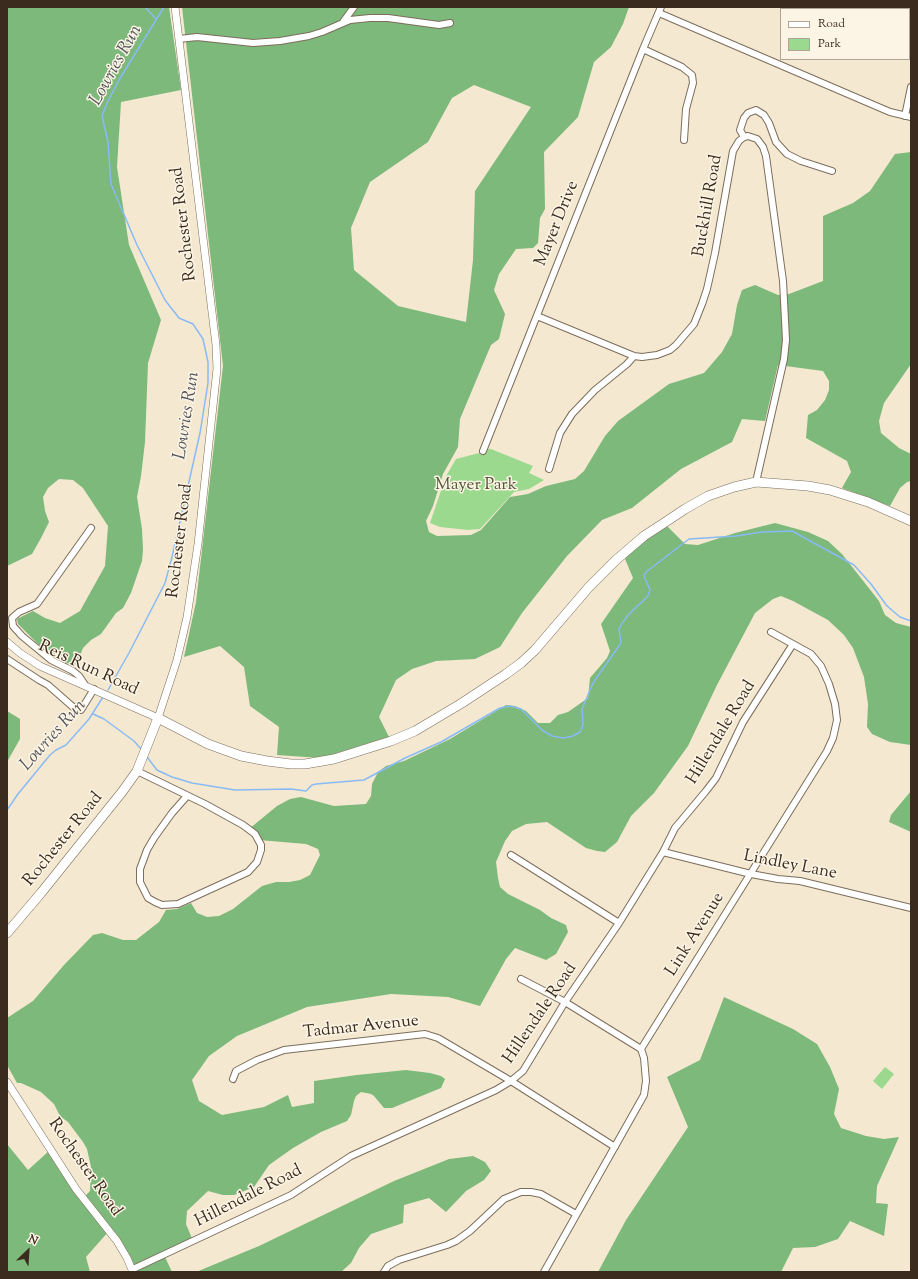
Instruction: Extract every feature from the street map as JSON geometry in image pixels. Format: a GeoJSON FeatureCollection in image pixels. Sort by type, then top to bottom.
{"type":"FeatureCollection","features":[{"type":"Feature","properties":{"kind":"main road"},"geometry":{"type":"LineString","coordinates":[[158,718],[219,749],[241,756],[276,762],[305,764],[322,762],[391,742],[415,731],[500,679],[521,663],[548,636],[596,580],[631,547],[664,522],[708,496],[734,487],[756,482],[789,484],[830,490],[874,504],[911,521]]}},
{"type":"Feature","properties":{"kind":"main road","name":"Rochester Road"},"geometry":{"type":"LineString","coordinates":[[7,933],[111,807],[137,771],[158,718]]}},
{"type":"Feature","properties":{"kind":"street","name":"Rochester Road"},"geometry":{"type":"LineString","coordinates":[[158,718],[177,660],[187,617],[198,544],[217,369],[216,345],[175,7]]}},
{"type":"Feature","properties":{"kind":"street"},"geometry":{"type":"LineString","coordinates":[[343,22],[354,7]]}},
{"type":"Feature","properties":{"kind":"street"},"geometry":{"type":"LineString","coordinates":[[660,10],[890,112],[908,117],[911,87]]}},
{"type":"Feature","properties":{"kind":"street","name":"Mayer Drive"},"geometry":{"type":"LineString","coordinates":[[483,451],[643,49],[660,10]]}},
{"type":"Feature","properties":{"kind":"street"},"geometry":{"type":"LineString","coordinates":[[179,39],[197,37],[253,43],[280,41],[322,32],[343,22],[354,19],[388,18],[439,25],[450,23]]}},
{"type":"Feature","properties":{"kind":"street"},"geometry":{"type":"LineString","coordinates":[[643,49],[682,67],[692,76],[693,83],[686,109],[684,140]]}},
{"type":"Feature","properties":{"kind":"street"},"geometry":{"type":"LineString","coordinates":[[744,137],[740,130],[744,118],[748,113],[756,110],[764,115],[769,123],[776,142],[787,154],[801,161],[832,171]]}},
{"type":"Feature","properties":{"kind":"street","name":"Buckhill Road"},"geometry":{"type":"LineString","coordinates":[[537,316],[634,356],[642,357],[658,355],[670,350],[681,340],[694,324],[702,304],[710,274],[731,157],[736,145],[744,137],[748,136],[757,139],[764,150],[781,266],[786,326],[784,359],[756,482]]}},
{"type":"Feature","properties":{"kind":"street"},"geometry":{"type":"LineString","coordinates":[[548,469],[560,433],[578,406],[594,390],[627,364],[634,356]]}},
{"type":"Feature","properties":{"kind":"street"},"geometry":{"type":"LineString","coordinates":[[85,685],[79,676],[51,660],[31,644],[14,626],[12,618],[19,612],[37,604],[91,528]]}},
{"type":"Feature","properties":{"kind":"street","name":"Link Avenue"},"geometry":{"type":"LineString","coordinates":[[641,1049],[827,751],[833,738],[836,720],[835,704],[829,684],[821,666],[811,654],[771,632]]}},
{"type":"Feature","properties":{"kind":"street","name":"Reis Run Road"},"geometry":{"type":"LineString","coordinates":[[7,642],[20,653],[40,666],[158,718]]}},
{"type":"Feature","properties":{"kind":"street","name":"Hillendale Road"},"geometry":{"type":"LineString","coordinates":[[133,1271],[291,1195],[351,1156],[496,1090],[511,1081],[523,1070],[619,923],[663,852],[675,828],[716,778],[743,722],[793,644]]}},
{"type":"Feature","properties":{"kind":"street"},"geometry":{"type":"LineString","coordinates":[[7,659],[48,685],[73,707],[81,710],[94,689]]}},
{"type":"Feature","properties":{"kind":"street"},"geometry":{"type":"LineString","coordinates":[[137,771],[187,796],[223,814],[249,829],[259,840],[261,845],[260,856],[254,867],[248,872],[178,904],[162,905],[148,898],[140,882],[140,869],[150,844],[172,813],[187,796]]}},
{"type":"Feature","properties":{"kind":"street","name":"Lindley Lane"},"geometry":{"type":"LineString","coordinates":[[663,852],[751,874],[800,881],[911,908]]}},
{"type":"Feature","properties":{"kind":"street"},"geometry":{"type":"LineString","coordinates":[[511,855],[619,923]]}},
{"type":"Feature","properties":{"kind":"street"},"geometry":{"type":"LineString","coordinates":[[521,979],[566,1002],[641,1049],[644,1058],[644,1096],[544,1272]]}},
{"type":"Feature","properties":{"kind":"street","name":"Tadmar Avenue"},"geometry":{"type":"LineString","coordinates":[[232,1079],[236,1071],[257,1060],[284,1050],[425,1034],[438,1038],[511,1081],[615,1147]]}},
{"type":"Feature","properties":{"kind":"street","name":"Rochester Road"},"geometry":{"type":"LineString","coordinates":[[7,1083],[76,1189],[116,1241],[133,1271]]}},
{"type":"Feature","properties":{"kind":"street"},"geometry":{"type":"LineString","coordinates":[[384,1272],[388,1266],[400,1260],[456,1241],[470,1232],[504,1199],[521,1192],[541,1194],[576,1214]]}},
{"type":"Feature","properties":{"kind":"green space"},"geometry":{"type":"Polygon","coordinates":[[[7,7],[169,7],[181,90],[121,102],[117,167],[129,245],[161,320],[148,363],[145,442],[137,497],[142,529],[143,550],[142,561],[131,593],[123,608],[116,613],[101,634],[91,640],[83,648],[75,667],[55,657],[40,646],[18,624],[17,619],[33,611],[45,618],[60,623],[80,611],[105,566],[108,526],[83,488],[73,480],[59,479],[48,488],[43,497],[45,511],[49,522],[41,538],[32,554],[7,566],[7,7]]]}},
{"type":"Feature","properties":{"kind":"green space"},"geometry":{"type":"Polygon","coordinates":[[[182,7],[629,7],[623,24],[611,47],[594,62],[578,117],[544,152],[545,209],[540,218],[538,243],[533,248],[516,249],[499,274],[494,290],[505,314],[499,339],[491,345],[460,419],[458,447],[443,474],[433,506],[426,521],[429,532],[437,536],[471,535],[481,530],[510,497],[528,494],[546,486],[575,479],[584,471],[605,436],[618,421],[669,384],[704,373],[722,352],[732,334],[737,305],[742,290],[755,285],[778,295],[789,294],[823,281],[823,216],[853,203],[870,191],[895,154],[911,152],[911,364],[884,403],[879,421],[881,433],[899,448],[911,454],[911,481],[907,482],[900,488],[890,506],[842,488],[851,472],[847,461],[806,438],[808,415],[817,410],[825,400],[829,390],[829,381],[823,371],[778,365],[765,421],[742,419],[732,442],[681,469],[632,508],[602,520],[567,556],[522,613],[500,647],[475,659],[436,661],[412,669],[396,680],[379,717],[389,737],[321,758],[277,755],[279,727],[250,706],[244,667],[220,646],[184,657],[196,602],[223,366],[182,7]],[[474,85],[452,98],[428,142],[370,182],[351,228],[354,270],[398,306],[466,322],[473,260],[475,191],[531,107],[474,85]]]}},
{"type":"Feature","properties":{"kind":"green space","name":"Mayer Park"},"geometry":{"type":"Polygon","coordinates":[[[484,449],[491,449],[533,466],[529,473],[544,480],[529,489],[514,492],[480,529],[468,530],[440,527],[430,523],[446,476],[456,459],[483,452],[484,449]]]}},
{"type":"Feature","properties":{"kind":"green space"},"geometry":{"type":"Polygon","coordinates":[[[664,523],[685,544],[698,545],[735,533],[775,523],[808,532],[828,541],[842,554],[879,601],[885,615],[896,623],[911,627],[911,745],[890,742],[872,734],[867,727],[868,704],[864,677],[853,648],[844,635],[828,620],[793,601],[781,596],[773,599],[755,613],[717,685],[688,746],[654,793],[631,816],[617,842],[605,852],[586,848],[547,822],[526,824],[512,831],[505,841],[496,862],[500,887],[508,894],[566,925],[568,932],[556,954],[546,960],[515,948],[506,959],[480,1006],[448,997],[391,994],[307,1007],[237,1036],[209,1056],[192,1080],[199,1101],[222,1115],[264,1107],[288,1095],[292,1107],[314,1103],[314,1081],[357,1075],[406,1070],[430,1073],[441,1076],[445,1079],[441,1088],[392,1108],[384,1108],[374,1096],[361,1092],[356,1096],[351,1115],[347,1121],[321,1132],[293,1148],[269,1165],[254,1187],[234,1195],[223,1195],[208,1191],[187,1211],[186,1224],[193,1241],[164,1255],[172,1272],[133,1272],[109,1231],[86,1257],[90,1272],[7,1272],[7,1144],[28,1170],[50,1150],[83,1198],[90,1191],[91,1167],[87,1149],[83,1142],[68,1122],[60,1116],[54,1104],[41,1092],[21,1083],[17,1083],[7,1065],[7,1018],[33,1001],[64,965],[93,935],[102,933],[123,940],[136,940],[159,922],[166,910],[177,909],[191,903],[197,913],[207,917],[219,916],[233,909],[262,886],[276,882],[300,880],[310,875],[320,855],[318,849],[306,844],[259,840],[249,829],[277,806],[290,799],[301,797],[334,806],[366,804],[371,796],[372,784],[378,772],[386,766],[404,761],[450,739],[506,705],[515,706],[526,711],[538,723],[550,723],[558,715],[568,712],[588,698],[590,678],[607,658],[610,651],[601,624],[633,578],[623,554],[664,523]]]}},
{"type":"Feature","properties":{"kind":"green space"},"geometry":{"type":"Polygon","coordinates":[[[7,711],[20,719],[20,739],[7,762],[7,711]]]}},
{"type":"Feature","properties":{"kind":"green space"},"geometry":{"type":"Polygon","coordinates":[[[911,791],[911,832],[889,822],[891,815],[911,791]]]}},
{"type":"Feature","properties":{"kind":"green space"},"geometry":{"type":"Polygon","coordinates":[[[724,997],[793,1029],[817,1044],[830,1067],[839,1089],[834,1114],[841,1128],[866,1136],[884,1139],[899,1137],[877,1186],[876,1203],[888,1204],[884,1236],[850,1221],[838,1239],[815,1247],[793,1248],[781,1272],[598,1272],[626,1220],[688,1127],[667,1077],[700,1060],[724,997]]]}},
{"type":"Feature","properties":{"kind":"green space"},"geometry":{"type":"Polygon","coordinates":[[[885,1067],[894,1074],[882,1089],[873,1081],[885,1067]]]}},
{"type":"Feature","properties":{"kind":"green space"},"geometry":{"type":"Polygon","coordinates":[[[473,1156],[485,1162],[491,1171],[484,1180],[466,1191],[446,1212],[429,1198],[404,1205],[403,1223],[371,1234],[359,1248],[351,1263],[341,1272],[196,1272],[259,1246],[394,1181],[449,1159],[473,1156]]]}},
{"type":"Feature","properties":{"kind":"waterway"},"geometry":{"type":"LineString","coordinates":[[145,7],[156,19]]}},
{"type":"Feature","properties":{"kind":"waterway","name":"Lowries Run"},"geometry":{"type":"LineString","coordinates":[[108,690],[165,583],[200,433],[208,383],[208,362],[203,339],[193,324],[179,318],[165,300],[137,245],[111,184],[108,142],[102,116],[119,80],[164,7]]}},
{"type":"Feature","properties":{"kind":"waterway"},"geometry":{"type":"LineString","coordinates":[[147,757],[157,770],[172,777],[192,783],[235,790],[291,789],[306,791],[312,785],[316,784],[364,780],[405,758],[441,742],[500,708],[510,706],[521,709],[542,730],[552,736],[563,738],[573,736],[580,732],[583,725],[582,709],[593,683],[621,643],[619,629],[628,615],[648,596],[650,590],[644,576],[646,572],[689,539],[736,536],[762,532],[792,531],[854,565],[871,584],[887,606],[900,617],[911,621]]}},
{"type":"Feature","properties":{"kind":"waterway","name":"Lowries Run"},"geometry":{"type":"LineString","coordinates":[[7,810],[50,755],[66,745],[89,719],[103,697]]}},
{"type":"Feature","properties":{"kind":"waterway"},"geometry":{"type":"LineString","coordinates":[[93,714],[104,719],[134,741],[141,749]]}}]}
